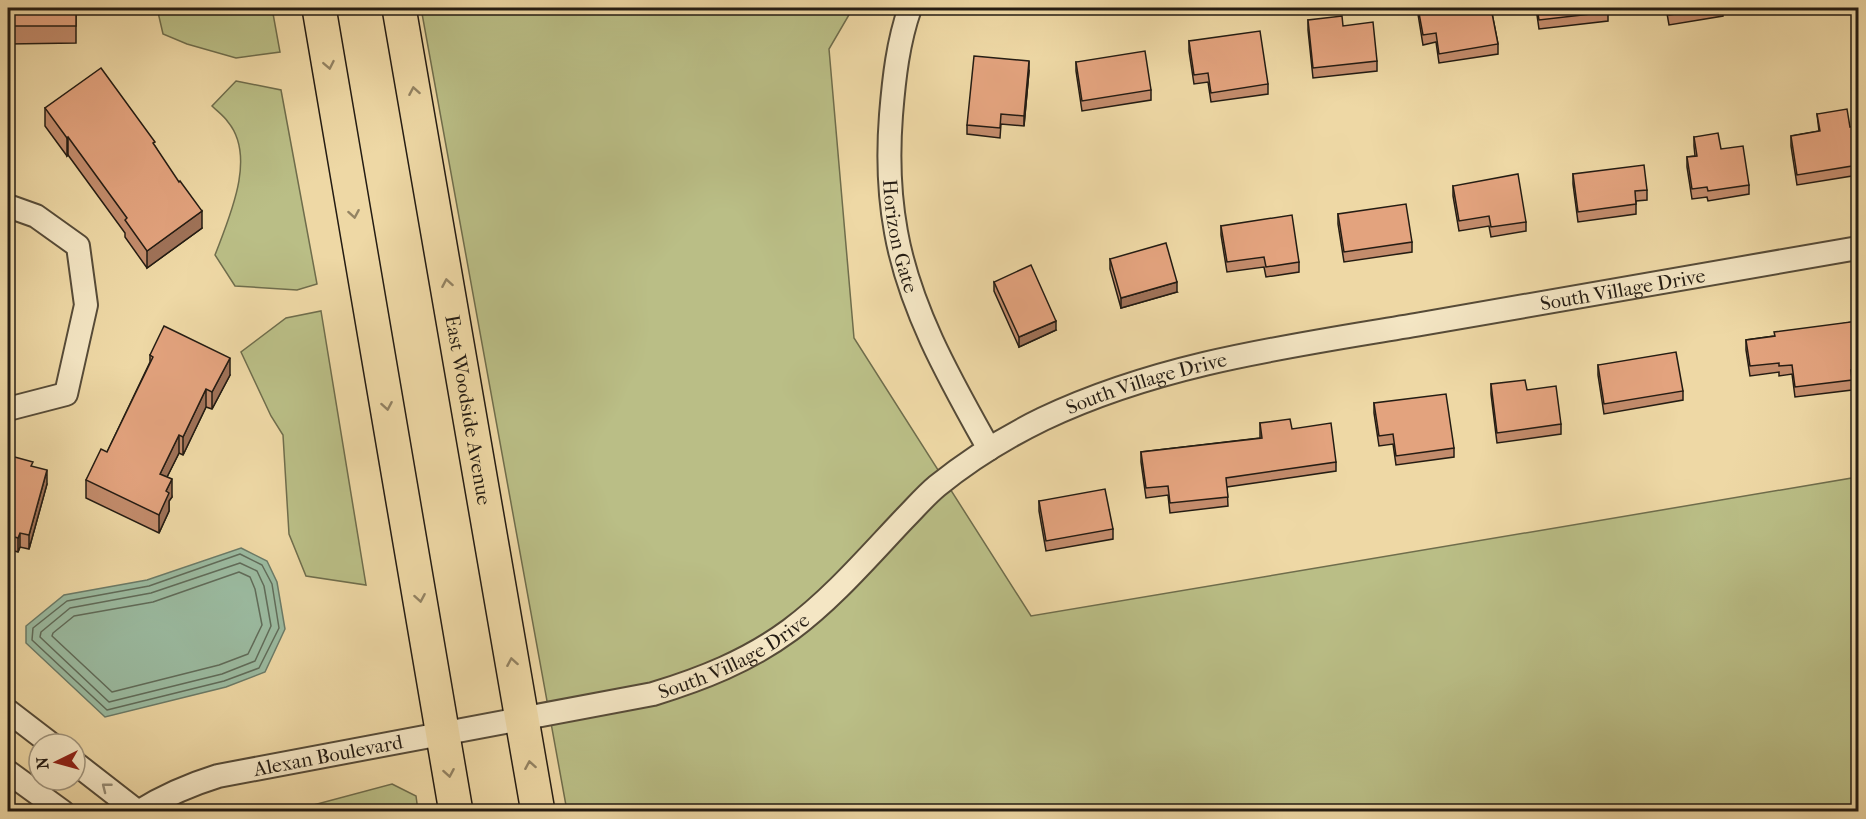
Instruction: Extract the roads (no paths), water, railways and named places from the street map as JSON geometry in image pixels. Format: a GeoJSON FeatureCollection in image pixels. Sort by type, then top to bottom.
{"type":"FeatureCollection","features":[{"type":"Feature","properties":{"kind":"main road"},"geometry":{"type":"LineString","coordinates":[[319,8],[456,812]]}},
{"type":"Feature","properties":{"kind":"main road","name":"East Woodside Avenue"},"geometry":{"type":"LineString","coordinates":[[399,8],[538,812]]}},
{"type":"Feature","properties":{"kind":"street","name":"Horizon Gate"},"geometry":{"type":"LineString","coordinates":[[910,8],[903,28],[894,79],[890,133],[890,177],[896,234],[911,286],[927,329],[946,371],[989,449]]}},
{"type":"Feature","properties":{"kind":"street"},"geometry":{"type":"LineString","coordinates":[[8,206],[36,216],[78,246],[86,305],[66,394],[8,409]]}},
{"type":"Feature","properties":{"kind":"street","name":"South Village Drive"},"geometry":{"type":"LineString","coordinates":[[522,719],[653,694],[739,662],[798,623],[831,595],[935,488],[989,449],[1040,420],[1083,400],[1130,383],[1212,361],[1858,248]]}},
{"type":"Feature","properties":{"kind":"street"},"geometry":{"type":"LineString","coordinates":[[8,711],[35,732]]}},
{"type":"Feature","properties":{"kind":"street","name":"Alexan Boulevard"},"geometry":{"type":"LineString","coordinates":[[138,812],[190,784],[218,776],[522,719]]}},
{"type":"Feature","properties":{"kind":"street"},"geometry":{"type":"LineString","coordinates":[[8,772],[63,812]]}},
{"type":"Feature","properties":{"kind":"street"},"geometry":{"type":"LineString","coordinates":[[87,772],[138,812]]}},
{"type":"Feature","properties":{"kind":"water"},"geometry":{"type":"Polygon","coordinates":[[[241,548],[267,561],[277,582],[285,629],[265,672],[226,687],[105,717],[26,643],[26,626],[64,595],[147,580],[241,548]]]}}]}
